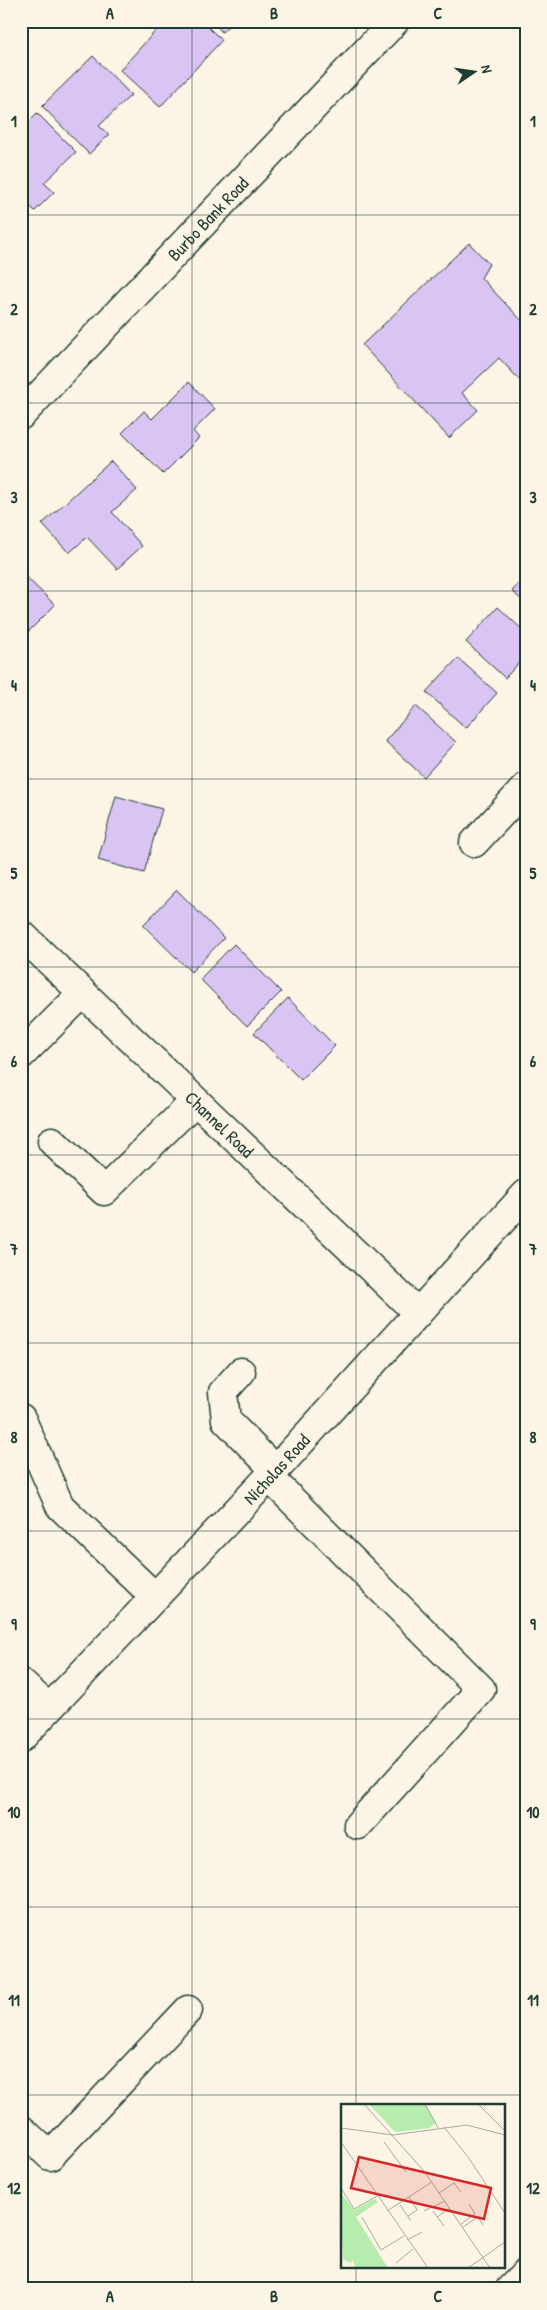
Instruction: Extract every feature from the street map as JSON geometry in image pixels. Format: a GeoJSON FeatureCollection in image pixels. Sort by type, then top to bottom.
{"type":"FeatureCollection","features":[{"type":"Feature","properties":{"kind":"street","name":"Burbo Bank Road"},"geometry":{"type":"LineString","coordinates":[[21,415],[395,21]]}},
{"type":"Feature","properties":{"kind":"street"},"geometry":{"type":"LineString","coordinates":[[474,843],[526,787]]}},
{"type":"Feature","properties":{"kind":"street","name":"Channel Road"},"geometry":{"type":"LineString","coordinates":[[21,934],[418,1313]]}},
{"type":"Feature","properties":{"kind":"street"},"geometry":{"type":"LineString","coordinates":[[21,1055],[83,993]]}},
{"type":"Feature","properties":{"kind":"street"},"geometry":{"type":"LineString","coordinates":[[52,1141],[104,1191],[195,1101]]}},
{"type":"Feature","properties":{"kind":"street","name":"Nicholas Road"},"geometry":{"type":"LineString","coordinates":[[21,1738],[272,1474],[526,1194]]}},
{"type":"Feature","properties":{"kind":"street"},"geometry":{"type":"LineString","coordinates":[[242,1372],[223,1392],[226,1420],[272,1474],[481,1689],[358,1825]]}},
{"type":"Feature","properties":{"kind":"street"},"geometry":{"type":"LineString","coordinates":[[21,1418],[60,1506],[155,1597]]}},
{"type":"Feature","properties":{"kind":"street"},"geometry":{"type":"LineString","coordinates":[[21,1683],[49,1708]]}},
{"type":"Feature","properties":{"kind":"street"},"geometry":{"type":"LineString","coordinates":[[21,2129],[50,2156],[188,2010]]}},
{"type":"Feature","properties":{"kind":"street"},"geometry":{"type":"LineString","coordinates":[[510,2289],[526,2273]]}},
{"type":"Feature","properties":{"kind":"building"},"geometry":{"type":"Polygon","coordinates":[[[157,21],[201,21],[222,40],[160,107],[120,70],[161,25],[157,21]]]}},
{"type":"Feature","properties":{"kind":"building"},"geometry":{"type":"Polygon","coordinates":[[[212,21],[234,21],[222,32],[212,21]]]}},
{"type":"Feature","properties":{"kind":"building"},"geometry":{"type":"Polygon","coordinates":[[[93,56],[131,95],[99,126],[109,135],[89,154],[42,106],[93,56]]]}},
{"type":"Feature","properties":{"kind":"building"},"geometry":{"type":"Polygon","coordinates":[[[37,113],[76,152],[44,183],[54,192],[35,211],[21,198],[21,129],[37,113]]]}},
{"type":"Feature","properties":{"kind":"building"},"geometry":{"type":"Polygon","coordinates":[[[469,243],[489,264],[481,278],[526,325],[526,387],[499,358],[462,393],[478,410],[449,438],[362,345],[469,243]]]}},
{"type":"Feature","properties":{"kind":"building"},"geometry":{"type":"Polygon","coordinates":[[[189,382],[215,409],[193,431],[199,438],[163,474],[122,433],[144,411],[152,419],[189,382]]]}},
{"type":"Feature","properties":{"kind":"building"},"geometry":{"type":"Polygon","coordinates":[[[111,461],[137,490],[112,512],[142,546],[117,569],[87,537],[69,553],[42,524],[111,461]]]}},
{"type":"Feature","properties":{"kind":"building"},"geometry":{"type":"Polygon","coordinates":[[[21,572],[55,605],[21,639],[21,572]]]}},
{"type":"Feature","properties":{"kind":"building"},"geometry":{"type":"Polygon","coordinates":[[[526,576],[526,604],[512,591],[526,576]]]}},
{"type":"Feature","properties":{"kind":"building"},"geometry":{"type":"Polygon","coordinates":[[[498,607],[526,633],[526,655],[505,678],[466,642],[498,607]]]}},
{"type":"Feature","properties":{"kind":"building"},"geometry":{"type":"Polygon","coordinates":[[[458,658],[497,693],[466,728],[426,692],[458,658]]]}},
{"type":"Feature","properties":{"kind":"building"},"geometry":{"type":"Polygon","coordinates":[[[416,706],[456,742],[424,777],[385,741],[416,706]]]}},
{"type":"Feature","properties":{"kind":"building"},"geometry":{"type":"Polygon","coordinates":[[[116,796],[162,809],[144,873],[98,860],[116,796]]]}},
{"type":"Feature","properties":{"kind":"building"},"geometry":{"type":"Polygon","coordinates":[[[177,890],[224,938],[191,972],[143,925],[177,890]]]}},
{"type":"Feature","properties":{"kind":"building"},"geometry":{"type":"Polygon","coordinates":[[[234,944],[281,992],[247,1026],[200,979],[234,944]]]}},
{"type":"Feature","properties":{"kind":"building"},"geometry":{"type":"Polygon","coordinates":[[[288,998],[335,1046],[301,1080],[254,1033],[288,998]]]}}]}
